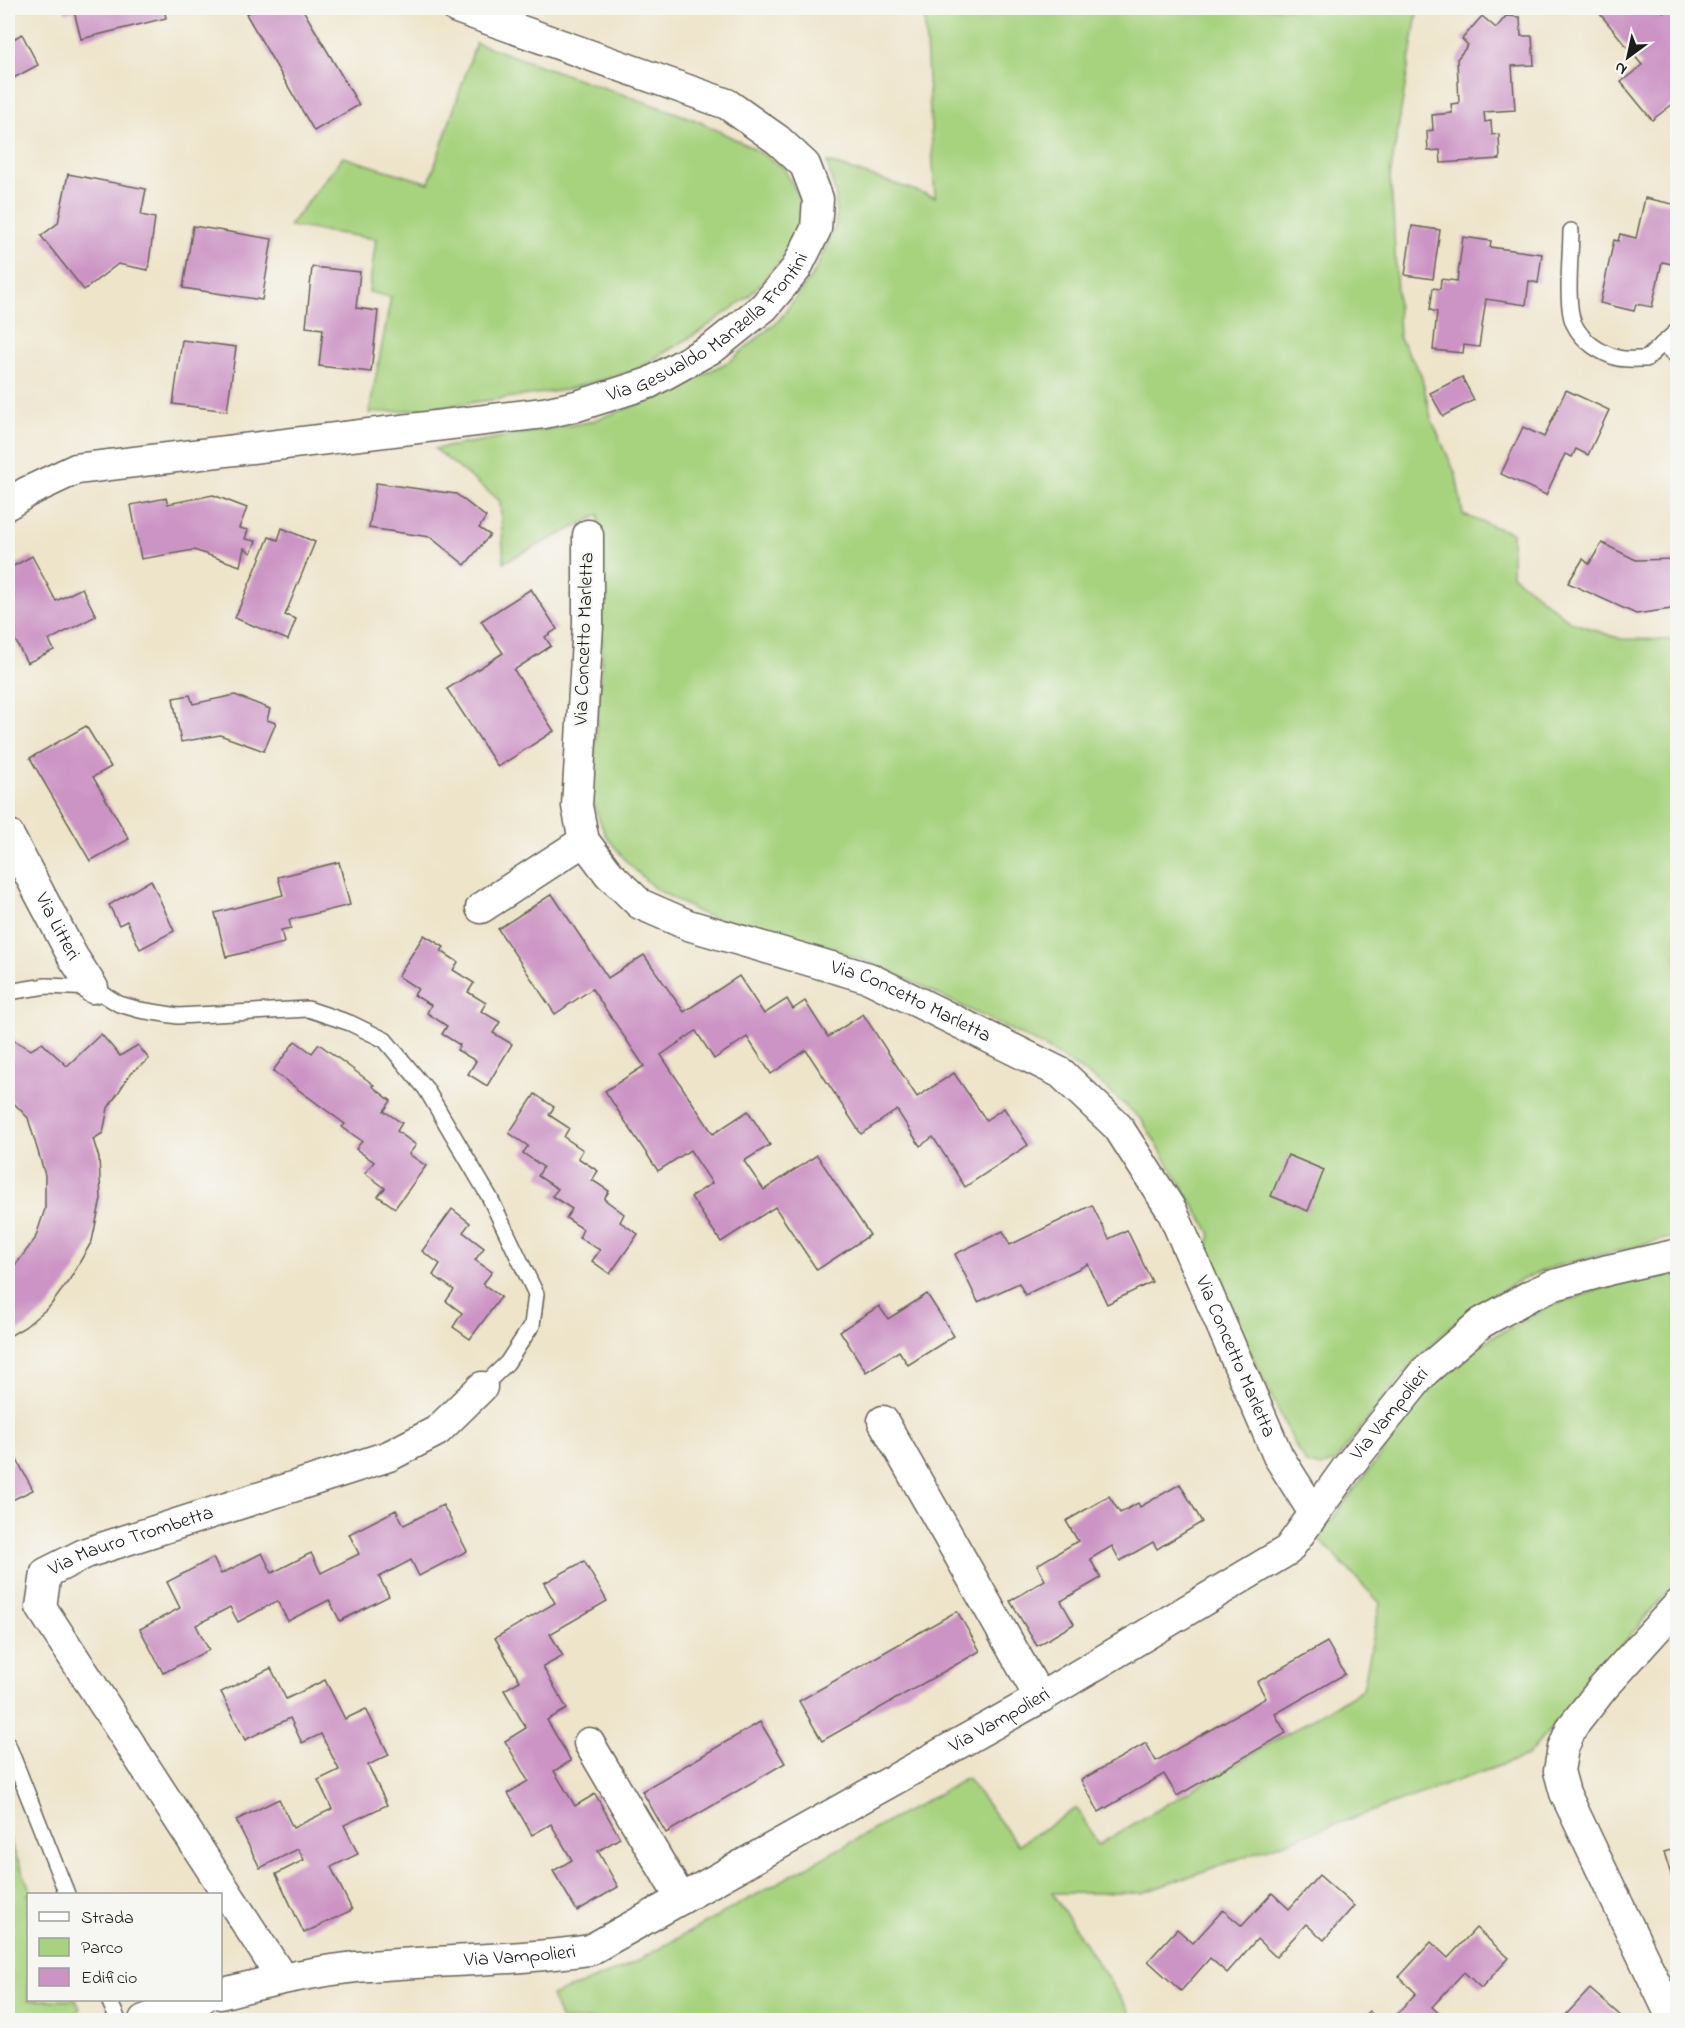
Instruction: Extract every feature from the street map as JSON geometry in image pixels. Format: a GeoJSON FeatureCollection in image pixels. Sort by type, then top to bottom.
{"type":"FeatureCollection","features":[{"type":"Feature","properties":{"kind":"street","name":"Via Gesualdo Manzella Frontini"},"geometry":{"type":"LineString","coordinates":[[17,498],[76,469],[544,413],[577,406],[649,383],[714,347],[764,307],[795,269],[816,229],[818,199],[805,165],[778,140],[727,104],[457,8]]}},
{"type":"Feature","properties":{"kind":"street","name":"Via Concetto Marletta"},"geometry":{"type":"LineString","coordinates":[[588,535],[588,625],[577,806],[584,841],[609,874],[640,904],[688,926],[869,978],[1061,1073],[1118,1127],[1172,1211],[1278,1456],[1314,1513]]}},
{"type":"Feature","properties":{"kind":"street","name":"Via Litteri"},"geometry":{"type":"LineString","coordinates":[[8,834],[73,957],[93,988]]}},
{"type":"Feature","properties":{"kind":"street"},"geometry":{"type":"LineString","coordinates":[[481,908],[584,841]]}},
{"type":"Feature","properties":{"kind":"street","name":"Via Vampolieri"},"geometry":{"type":"LineString","coordinates":[[222,1993],[282,1978],[356,1967],[553,1955],[590,1950],[1040,1698],[1288,1550],[1346,1469],[1424,1372],[1481,1323],[1551,1286],[1677,1254]]}},
{"type":"Feature","properties":{"kind":"street","name":"Via Mauro Trombetta"},"geometry":{"type":"LineString","coordinates":[[282,1978],[41,1607],[46,1573],[86,1552],[389,1456],[437,1431],[482,1387]]}},
{"type":"Feature","properties":{"kind":"street"},"geometry":{"type":"LineString","coordinates":[[884,1421],[1040,1698]]}},
{"type":"Feature","properties":{"kind":"street"},"geometry":{"type":"LineString","coordinates":[[1673,2020],[1565,1792],[1559,1771],[1563,1748],[1572,1726],[1677,1605]]}},
{"type":"Feature","properties":{"kind":"street"},"geometry":{"type":"LineString","coordinates":[[589,1743],[681,1899]]}},
{"type":"Feature","properties":{"kind":"street"},"geometry":{"type":"LineString","coordinates":[[144,2020],[197,2001]]}},
{"type":"Feature","properties":{"kind":"lane"},"geometry":{"type":"LineString","coordinates":[[1571,231],[1569,305],[1573,323],[1581,335],[1596,349],[1619,358],[1646,359],[1677,330]]}},
{"type":"Feature","properties":{"kind":"lane"},"geometry":{"type":"LineString","coordinates":[[1662,344],[1677,357]]}},
{"type":"Feature","properties":{"kind":"lane"},"geometry":{"type":"LineString","coordinates":[[8,992],[46,986],[93,988],[119,1004],[178,1016],[308,1009],[350,1023],[385,1040],[426,1089],[490,1198],[536,1294],[532,1325],[507,1363],[482,1387]]}},
{"type":"Feature","properties":{"kind":"lane"},"geometry":{"type":"LineString","coordinates":[[8,1745],[67,1893]]}},
{"type":"Feature","properties":{"kind":"lane"},"geometry":{"type":"LineString","coordinates":[[110,2001],[118,2020]]}},
{"type":"Feature","properties":{"kind":"green space"},"geometry":{"type":"Polygon","coordinates":[[[924,8],[1418,8],[1390,177],[1399,337],[1421,374],[1431,418],[1456,475],[1463,515],[1512,533],[1512,575],[1571,622],[1621,639],[1677,640],[1677,1236],[1553,1267],[1516,1283],[1484,1301],[1429,1347],[1382,1401],[1335,1462],[1321,1467],[1306,1463],[1298,1451],[1205,1258],[1211,1234],[1142,1120],[1099,1082],[1047,1048],[897,974],[828,947],[728,924],[698,912],[654,888],[627,862],[606,836],[591,799],[602,657],[599,515],[504,562],[500,501],[435,449],[589,422],[662,396],[730,361],[780,319],[814,273],[836,224],[836,196],[827,162],[935,197],[924,8]]]}},
{"type":"Feature","properties":{"kind":"green space"},"geometry":{"type":"Polygon","coordinates":[[[476,43],[696,120],[751,147],[783,167],[801,201],[797,233],[777,265],[749,296],[699,332],[635,370],[565,390],[424,409],[369,413],[391,297],[369,292],[376,239],[289,226],[343,157],[429,183],[476,43]]]}},
{"type":"Feature","properties":{"kind":"green space"},"geometry":{"type":"Polygon","coordinates":[[[1677,1271],[1677,1581],[1527,1756],[1142,1893],[1052,1893],[1135,2020],[561,2020],[551,1996],[624,1968],[967,1778],[1018,1845],[1077,1808],[1098,1845],[1363,1689],[1380,1603],[1318,1538],[1438,1378],[1492,1337],[1550,1306],[1613,1285],[1677,1271]]]}},
{"type":"Feature","properties":{"kind":"green space"},"geometry":{"type":"Polygon","coordinates":[[[8,1837],[32,1893],[27,1893],[27,2001],[76,2001],[80,2009],[64,2020],[8,2020],[8,1837]]]}},
{"type":"Feature","properties":{"kind":"building"},"geometry":{"type":"Polygon","coordinates":[[[64,8],[164,8],[166,18],[81,39],[74,11],[66,13],[64,8]]]}},
{"type":"Feature","properties":{"kind":"building"},"geometry":{"type":"Polygon","coordinates":[[[257,8],[302,8],[359,105],[314,131],[246,14],[257,8]]]}},
{"type":"Feature","properties":{"kind":"building"},"geometry":{"type":"Polygon","coordinates":[[[1661,8],[1664,12],[1670,8],[1678,8],[1678,100],[1652,120],[1621,82],[1642,65],[1596,9],[1661,8]]]}},
{"type":"Feature","properties":{"kind":"building"},"geometry":{"type":"Polygon","coordinates":[[[1482,16],[1496,28],[1506,16],[1520,17],[1521,36],[1532,36],[1534,65],[1512,66],[1515,110],[1484,112],[1485,122],[1491,121],[1492,135],[1499,134],[1500,159],[1441,163],[1440,150],[1428,151],[1427,131],[1433,130],[1432,115],[1452,113],[1451,104],[1459,103],[1457,59],[1468,45],[1462,39],[1482,16]]]}},
{"type":"Feature","properties":{"kind":"building"},"geometry":{"type":"Polygon","coordinates":[[[22,34],[38,65],[8,81],[8,42],[22,34]]]}},
{"type":"Feature","properties":{"kind":"building"},"geometry":{"type":"Polygon","coordinates":[[[68,174],[146,189],[141,215],[155,218],[148,270],[118,264],[84,290],[41,236],[58,223],[68,174]]]}},
{"type":"Feature","properties":{"kind":"building"},"geometry":{"type":"Polygon","coordinates":[[[1645,198],[1678,205],[1678,259],[1673,258],[1672,264],[1662,262],[1652,307],[1636,304],[1634,311],[1600,303],[1614,240],[1618,241],[1620,234],[1636,238],[1645,198]]]}},
{"type":"Feature","properties":{"kind":"building"},"geometry":{"type":"Polygon","coordinates":[[[193,226],[272,239],[262,300],[183,288],[193,226]]]}},
{"type":"Feature","properties":{"kind":"building"},"geometry":{"type":"Polygon","coordinates":[[[1412,226],[1440,230],[1433,279],[1405,275],[1412,226]]]}},
{"type":"Feature","properties":{"kind":"building"},"geometry":{"type":"Polygon","coordinates":[[[1463,237],[1491,241],[1490,247],[1542,254],[1538,283],[1529,281],[1526,305],[1486,299],[1479,347],[1464,345],[1463,353],[1433,350],[1437,312],[1430,310],[1433,288],[1440,289],[1441,279],[1457,281],[1463,237]]]}},
{"type":"Feature","properties":{"kind":"building"},"geometry":{"type":"Polygon","coordinates":[[[312,267],[360,272],[356,308],[378,311],[371,372],[319,366],[323,329],[306,327],[312,267]]]}},
{"type":"Feature","properties":{"kind":"building"},"geometry":{"type":"Polygon","coordinates":[[[182,340],[236,347],[227,411],[173,404],[182,340]]]}},
{"type":"Feature","properties":{"kind":"building"},"geometry":{"type":"Polygon","coordinates":[[[1462,377],[1474,400],[1443,416],[1430,393],[1462,377]]]}},
{"type":"Feature","properties":{"kind":"building"},"geometry":{"type":"Polygon","coordinates":[[[1566,390],[1609,410],[1588,455],[1576,449],[1572,457],[1565,454],[1546,495],[1501,474],[1523,427],[1544,437],[1566,390]]]}},
{"type":"Feature","properties":{"kind":"building"},"geometry":{"type":"Polygon","coordinates":[[[376,483],[456,494],[486,517],[479,528],[490,535],[465,565],[430,537],[369,528],[376,483]]]}},
{"type":"Feature","properties":{"kind":"building"},"geometry":{"type":"Polygon","coordinates":[[[213,495],[247,508],[239,528],[248,530],[245,539],[256,541],[251,553],[244,548],[240,566],[194,550],[141,559],[131,505],[166,498],[168,504],[213,495]]]}},
{"type":"Feature","properties":{"kind":"building"},"geometry":{"type":"Polygon","coordinates":[[[282,528],[315,542],[285,615],[296,619],[288,640],[235,618],[269,537],[278,540],[282,528]]]}},
{"type":"Feature","properties":{"kind":"building"},"geometry":{"type":"Polygon","coordinates":[[[1602,543],[1636,560],[1678,559],[1678,608],[1636,614],[1568,583],[1583,559],[1589,564],[1602,543]]]}},
{"type":"Feature","properties":{"kind":"building"},"geometry":{"type":"Polygon","coordinates":[[[32,556],[56,601],[82,588],[96,616],[49,640],[54,650],[27,663],[8,626],[8,569],[32,556]]]}},
{"type":"Feature","properties":{"kind":"building"},"geometry":{"type":"Polygon","coordinates":[[[531,589],[557,629],[545,637],[551,646],[514,670],[554,731],[498,767],[447,689],[503,653],[481,621],[531,589]]]}},
{"type":"Feature","properties":{"kind":"building"},"geometry":{"type":"Polygon","coordinates":[[[190,695],[193,704],[235,695],[270,709],[267,720],[276,723],[264,751],[220,735],[181,742],[173,698],[190,695]]]}},
{"type":"Feature","properties":{"kind":"building"},"geometry":{"type":"Polygon","coordinates":[[[86,726],[111,767],[93,777],[129,839],[90,861],[30,758],[86,726]]]}},
{"type":"Feature","properties":{"kind":"building"},"geometry":{"type":"Polygon","coordinates":[[[339,862],[350,905],[289,920],[291,928],[281,930],[284,943],[226,957],[215,913],[283,895],[278,877],[339,862]]]}},
{"type":"Feature","properties":{"kind":"building"},"geometry":{"type":"Polygon","coordinates":[[[151,880],[174,931],[140,949],[127,921],[119,925],[109,905],[151,880]]]}},
{"type":"Feature","properties":{"kind":"building"},"geometry":{"type":"Polygon","coordinates":[[[552,894],[608,978],[644,955],[684,1012],[739,976],[764,1014],[787,999],[793,1009],[805,1001],[828,1037],[863,1014],[917,1097],[954,1073],[986,1120],[1004,1108],[1028,1145],[965,1187],[933,1137],[920,1146],[897,1110],[861,1134],[806,1050],[771,1074],[747,1037],[714,1059],[696,1031],[661,1055],[713,1134],[748,1111],[770,1145],[744,1161],[764,1190],[817,1155],[870,1235],[817,1270],[775,1207],[721,1242],[691,1197],[712,1183],[690,1150],[658,1171],[605,1091],[644,1066],[592,989],[555,1014],[498,929],[552,894]]]}},
{"type":"Feature","properties":{"kind":"building"},"geometry":{"type":"Polygon","coordinates":[[[424,935],[444,947],[441,951],[458,962],[453,970],[474,983],[468,992],[486,1003],[481,1011],[500,1022],[493,1033],[512,1044],[487,1086],[468,1074],[476,1061],[457,1050],[460,1045],[442,1034],[447,1026],[427,1013],[431,1005],[414,995],[418,989],[398,976],[424,935]]]}},
{"type":"Feature","properties":{"kind":"building"},"geometry":{"type":"Polygon","coordinates":[[[101,1034],[120,1056],[138,1045],[149,1059],[131,1073],[108,1108],[103,1133],[93,1139],[99,1158],[101,1199],[92,1241],[70,1279],[50,1306],[25,1327],[8,1337],[8,1271],[35,1239],[45,1209],[45,1175],[28,1118],[8,1097],[8,1037],[31,1050],[42,1043],[67,1066],[101,1034]]]}},
{"type":"Feature","properties":{"kind":"building"},"geometry":{"type":"Polygon","coordinates":[[[295,1041],[312,1053],[319,1044],[374,1085],[372,1086],[391,1101],[384,1111],[402,1123],[397,1131],[416,1145],[409,1154],[426,1166],[395,1208],[378,1196],[385,1188],[365,1173],[374,1162],[356,1149],[362,1141],[342,1127],[345,1124],[273,1071],[295,1041]]]}},
{"type":"Feature","properties":{"kind":"building"},"geometry":{"type":"Polygon","coordinates":[[[535,1094],[554,1107],[549,1115],[569,1128],[564,1137],[583,1150],[578,1158],[598,1171],[592,1180],[609,1191],[604,1199],[624,1214],[620,1222],[638,1234],[610,1274],[592,1261],[600,1250],[579,1238],[583,1229],[566,1218],[572,1209],[552,1196],[558,1189],[538,1176],[543,1167],[523,1153],[528,1146],[509,1133],[535,1094]]]}},
{"type":"Feature","properties":{"kind":"building"},"geometry":{"type":"Polygon","coordinates":[[[1288,1155],[1324,1170],[1308,1211],[1271,1196],[1288,1155]]]}},
{"type":"Feature","properties":{"kind":"building"},"geometry":{"type":"Polygon","coordinates":[[[1092,1205],[1109,1239],[1127,1230],[1152,1282],[1107,1304],[1088,1264],[1025,1295],[1019,1283],[978,1302],[955,1254],[1003,1231],[1010,1245],[1092,1205]]]}},
{"type":"Feature","properties":{"kind":"building"},"geometry":{"type":"Polygon","coordinates":[[[452,1209],[470,1223],[463,1232],[484,1248],[475,1260],[492,1272],[483,1284],[501,1297],[470,1339],[453,1327],[462,1313],[446,1301],[454,1290],[433,1275],[440,1264],[422,1251],[452,1209]]]}},
{"type":"Feature","properties":{"kind":"building"},"geometry":{"type":"Polygon","coordinates":[[[927,1294],[954,1336],[908,1365],[899,1351],[866,1372],[840,1331],[879,1306],[888,1319],[927,1294]]]}},
{"type":"Feature","properties":{"kind":"building"},"geometry":{"type":"Polygon","coordinates":[[[17,1460],[33,1490],[8,1502],[8,1465],[17,1460]]]}},
{"type":"Feature","properties":{"kind":"building"},"geometry":{"type":"Polygon","coordinates":[[[1180,1484],[1202,1522],[1157,1549],[1153,1542],[1120,1561],[1112,1546],[1090,1559],[1101,1578],[1061,1601],[1074,1624],[1037,1646],[1010,1601],[1045,1580],[1037,1565],[1078,1541],[1066,1521],[1109,1496],[1120,1513],[1138,1503],[1140,1507],[1180,1484]]]}},
{"type":"Feature","properties":{"kind":"building"},"geometry":{"type":"Polygon","coordinates":[[[443,1505],[467,1551],[419,1576],[411,1560],[379,1577],[389,1596],[340,1621],[329,1600],[288,1621],[277,1601],[238,1622],[230,1607],[196,1625],[209,1650],[163,1673],[140,1629],[180,1608],[167,1582],[213,1558],[221,1574],[262,1553],[272,1573],[311,1553],[321,1573],[359,1554],[349,1534],[396,1510],[404,1525],[443,1505]]]}},
{"type":"Feature","properties":{"kind":"building"},"geometry":{"type":"Polygon","coordinates":[[[584,1561],[607,1601],[550,1634],[563,1656],[543,1667],[567,1709],[547,1720],[571,1761],[554,1771],[575,1806],[595,1794],[620,1838],[598,1851],[618,1887],[577,1911],[553,1871],[572,1860],[551,1824],[532,1835],[508,1793],[528,1781],[505,1741],[526,1728],[504,1690],[520,1681],[495,1638],[555,1603],[544,1583],[584,1561]]]}},
{"type":"Feature","properties":{"kind":"building"},"geometry":{"type":"Polygon","coordinates":[[[957,1611],[980,1651],[822,1741],[799,1701],[957,1611]]]}},
{"type":"Feature","properties":{"kind":"building"},"geometry":{"type":"Polygon","coordinates":[[[1327,1642],[1345,1674],[1275,1714],[1286,1733],[1177,1796],[1164,1774],[1099,1812],[1081,1780],[1146,1743],[1156,1761],[1266,1698],[1257,1682],[1327,1642]]]}},
{"type":"Feature","properties":{"kind":"building"},"geometry":{"type":"Polygon","coordinates":[[[271,1668],[286,1699],[325,1680],[345,1719],[366,1709],[389,1755],[368,1765],[387,1805],[344,1825],[358,1854],[331,1867],[352,1910],[304,1933],[276,1874],[304,1860],[298,1849],[260,1868],[236,1820],[279,1799],[293,1828],[332,1809],[318,1780],[339,1770],[321,1734],[302,1743],[290,1718],[245,1740],[221,1692],[271,1668]]]}},
{"type":"Feature","properties":{"kind":"building"},"geometry":{"type":"Polygon","coordinates":[[[760,1722],[785,1763],[666,1833],[642,1791],[760,1722]]]}},
{"type":"Feature","properties":{"kind":"building"},"geometry":{"type":"Polygon","coordinates":[[[1678,1848],[1678,1894],[1677,1894],[1664,1852],[1678,1848]]]}},
{"type":"Feature","properties":{"kind":"building"},"geometry":{"type":"Polygon","coordinates":[[[1319,1875],[1354,1906],[1324,1940],[1306,1924],[1276,1957],[1257,1939],[1227,1973],[1210,1958],[1181,1991],[1148,1961],[1177,1929],[1193,1943],[1223,1910],[1242,1926],[1272,1893],[1289,1909],[1319,1875]]]}},
{"type":"Feature","properties":{"kind":"building"},"geometry":{"type":"Polygon","coordinates":[[[1476,1928],[1509,1958],[1481,1988],[1464,1972],[1432,2007],[1446,2020],[1391,2020],[1416,1993],[1399,1977],[1431,1942],[1448,1958],[1476,1928]]]}},
{"type":"Feature","properties":{"kind":"building"},"geometry":{"type":"Polygon","coordinates":[[[1590,1989],[1622,2017],[1619,2020],[1561,2020],[1590,1989]]]}},
{"type":"Feature","properties":{"kind":"building"},"geometry":{"type":"Polygon","coordinates":[[[1369,2011],[1379,2020],[1359,2020],[1369,2011]]]}}]}
